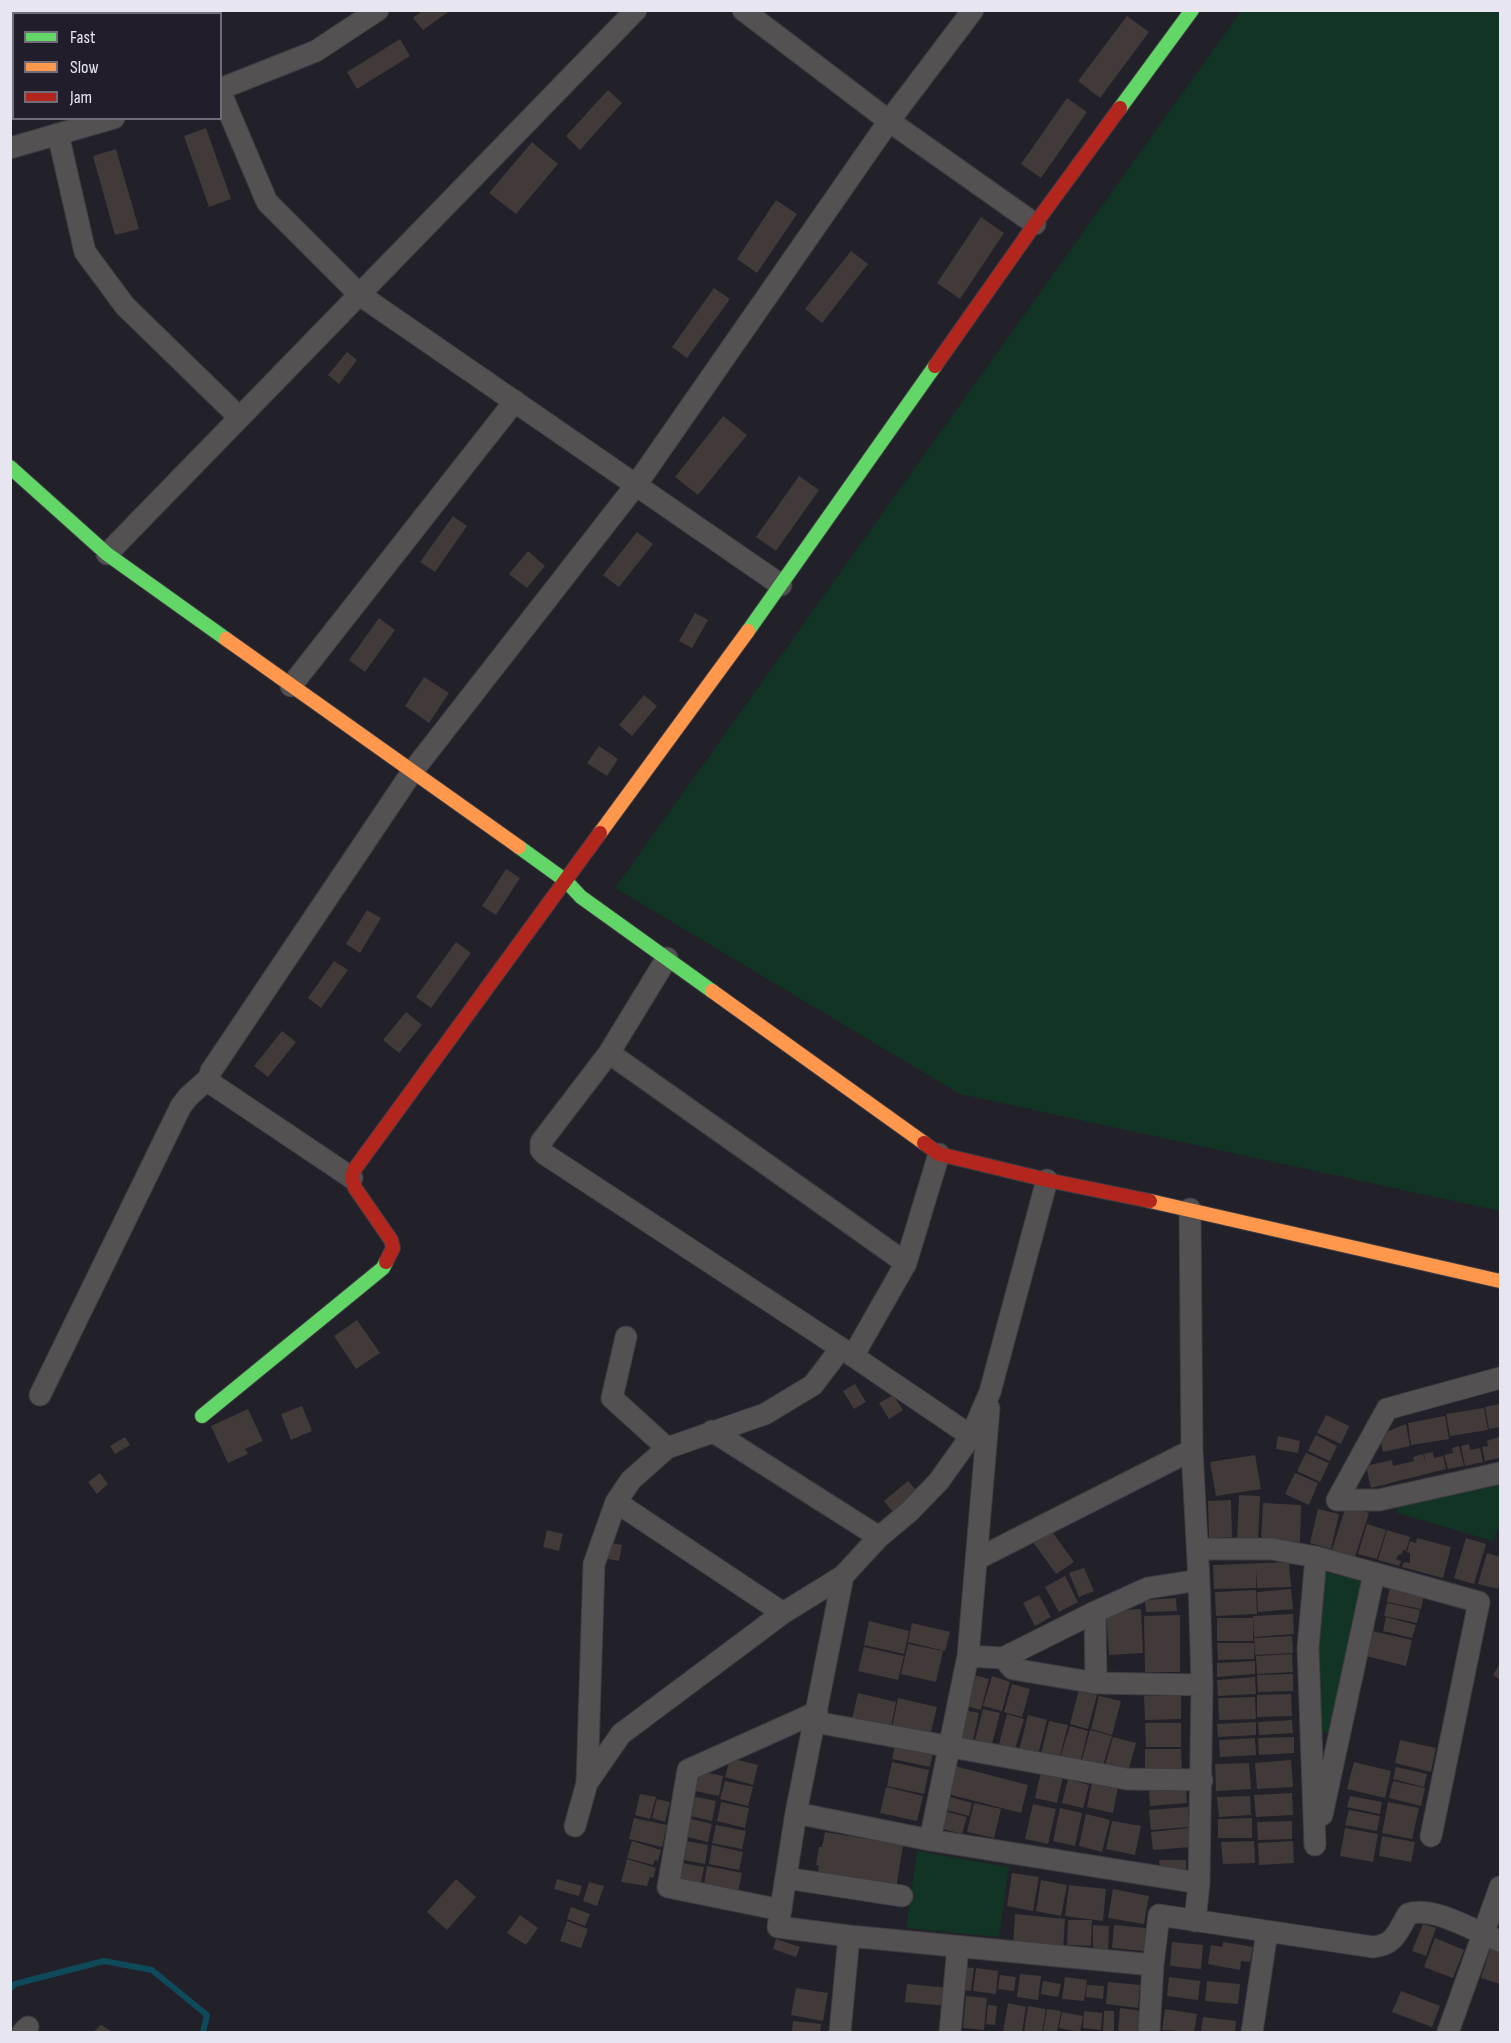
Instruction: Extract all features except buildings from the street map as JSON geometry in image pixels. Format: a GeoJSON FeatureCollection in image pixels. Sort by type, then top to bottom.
{"type":"FeatureCollection","features":[{"type":"Feature","properties":{"kind":"street"},"geometry":{"type":"LineString","coordinates":[[222,89],[316,51],[378,10]]}},
{"type":"Feature","properties":{"kind":"street"},"geometry":{"type":"LineString","coordinates":[[107,554],[636,10]]}},
{"type":"Feature","properties":{"kind":"street"},"geometry":{"type":"LineString","coordinates":[[743,10],[889,121],[1035,224]]}},
{"type":"Feature","properties":{"kind":"street"},"geometry":{"type":"LineString","coordinates":[[40,1395],[188,1096],[209,1078],[211,1071],[412,772],[636,485],[889,121],[973,10]]}},
{"type":"Feature","properties":{"kind":"street"},"geometry":{"type":"LineString","coordinates":[[202,1416],[383,1268],[393,1248],[391,1240],[355,1188],[352,1178],[354,1170],[781,585],[1035,224],[1192,10]]}},
{"type":"Feature","properties":{"kind":"street"},"geometry":{"type":"LineString","coordinates":[[222,95],[267,202],[360,295],[781,585]]}},
{"type":"Feature","properties":{"kind":"street"},"geometry":{"type":"LineString","coordinates":[[10,148],[107,120]]}},
{"type":"Feature","properties":{"kind":"street"},"geometry":{"type":"LineString","coordinates":[[58,134],[85,252],[124,306],[239,417]]}},
{"type":"Feature","properties":{"kind":"street"},"geometry":{"type":"LineString","coordinates":[[291,686],[515,402]]}},
{"type":"Feature","properties":{"kind":"street"},"geometry":{"type":"LineString","coordinates":[[10,466],[107,554],[566,881],[581,897],[939,1154],[1500,1281]]}},
{"type":"Feature","properties":{"kind":"street"},"geometry":{"type":"LineString","coordinates":[[667,958],[609,1053],[541,1142],[541,1150],[971,1436]]}},
{"type":"Feature","properties":{"kind":"street"},"geometry":{"type":"LineString","coordinates":[[609,1053],[906,1263]]}},
{"type":"Feature","properties":{"kind":"street"},"geometry":{"type":"LineString","coordinates":[[209,1078],[212,1084],[352,1178]]}},
{"type":"Feature","properties":{"kind":"street"},"geometry":{"type":"LineString","coordinates":[[575,1826],[587,1783],[594,1564],[616,1502],[631,1480],[667,1448],[765,1414],[813,1385],[847,1352],[906,1263],[939,1154]]}},
{"type":"Feature","properties":{"kind":"street"},"geometry":{"type":"LineString","coordinates":[[587,1783],[621,1734],[783,1612],[843,1576],[879,1537],[909,1512],[939,1481],[971,1436],[990,1392],[1047,1180]]}},
{"type":"Feature","properties":{"kind":"street"},"geometry":{"type":"LineString","coordinates":[[1190,1209],[1192,1450],[1202,1685],[1199,1883],[1195,1921]]}},
{"type":"Feature","properties":{"kind":"street"},"geometry":{"type":"LineString","coordinates":[[626,1337],[612,1398],[667,1448]]}},
{"type":"Feature","properties":{"kind":"street"},"geometry":{"type":"LineString","coordinates":[[1500,1378],[1387,1408],[1336,1500],[1379,1500],[1500,1473]]}},
{"type":"Feature","properties":{"kind":"street"},"geometry":{"type":"LineString","coordinates":[[930,1840],[968,1656],[990,1392]]}},
{"type":"Feature","properties":{"kind":"street"},"geometry":{"type":"LineString","coordinates":[[712,1431],[879,1537]]}},
{"type":"Feature","properties":{"kind":"street"},"geometry":{"type":"LineString","coordinates":[[977,1559],[1192,1450]]}},
{"type":"Feature","properties":{"kind":"street"},"geometry":{"type":"LineString","coordinates":[[616,1502],[783,1612]]}},
{"type":"Feature","properties":{"kind":"street"},"geometry":{"type":"LineString","coordinates":[[1198,1549],[1272,1549],[1316,1557],[1479,1602],[1431,1836]]}},
{"type":"Feature","properties":{"kind":"street"},"geometry":{"type":"LineString","coordinates":[[1316,1557],[1308,1648],[1316,1845],[1374,1574]]}},
{"type":"Feature","properties":{"kind":"street"},"geometry":{"type":"LineString","coordinates":[[843,1576],[796,1813],[778,1927],[1153,1965]]}},
{"type":"Feature","properties":{"kind":"street"},"geometry":{"type":"LineString","coordinates":[[968,1656],[1003,1658],[1148,1588],[1199,1580]]}},
{"type":"Feature","properties":{"kind":"street"},"geometry":{"type":"LineString","coordinates":[[1095,1612],[1096,1683]]}},
{"type":"Feature","properties":{"kind":"street"},"geometry":{"type":"LineString","coordinates":[[1003,1658],[1013,1668],[1096,1683],[1202,1685]]}},
{"type":"Feature","properties":{"kind":"street"},"geometry":{"type":"LineString","coordinates":[[781,1910],[668,1887],[688,1770],[816,1717],[949,1748],[1127,1779],[1202,1780]]}},
{"type":"Feature","properties":{"kind":"street"},"geometry":{"type":"LineString","coordinates":[[796,1813],[930,1840],[1199,1883]]}},
{"type":"Feature","properties":{"kind":"street"},"geometry":{"type":"LineString","coordinates":[[786,1878],[902,1896]]}},
{"type":"Feature","properties":{"kind":"street"},"geometry":{"type":"LineString","coordinates":[[1448,2032],[1492,1938],[1500,1887]]}},
{"type":"Feature","properties":{"kind":"street"},"geometry":{"type":"LineString","coordinates":[[1149,2032],[1159,1915],[1372,1947],[1383,1946],[1391,1942],[1408,1914],[1416,1911],[1436,1914],[1492,1938]]}},
{"type":"Feature","properties":{"kind":"street"},"geometry":{"type":"LineString","coordinates":[[1252,2032],[1267,1932]]}},
{"type":"Feature","properties":{"kind":"street"},"geometry":{"type":"LineString","coordinates":[[840,2032],[849,1936]]}},
{"type":"Feature","properties":{"kind":"street"},"geometry":{"type":"LineString","coordinates":[[950,2032],[958,1947]]}},
{"type":"Feature","properties":{"kind":"green space"},"geometry":{"type":"Polygon","coordinates":[[[1241,11],[1500,11],[1500,1211],[960,1094],[615,888],[1241,11]]]}},
{"type":"Feature","properties":{"kind":"green space"},"geometry":{"type":"Polygon","coordinates":[[[1500,1485],[1500,1523],[1493,1541],[1397,1513],[1399,1506],[1500,1485]]]}},
{"type":"Feature","properties":{"kind":"green space"},"geometry":{"type":"Polygon","coordinates":[[[1321,1571],[1364,1582],[1334,1734],[1317,1732],[1321,1571]]]}},
{"type":"Feature","properties":{"kind":"green space"},"geometry":{"type":"Polygon","coordinates":[[[917,1851],[1009,1867],[999,1937],[906,1928],[917,1851]]]}},
{"type":"Feature","properties":{"kind":"waterway"},"geometry":{"type":"LineString","coordinates":[[10,1989],[15,1984],[104,1961],[152,1970],[207,2015],[203,2032]]}},
{"type":"Feature","properties":{"kind":"traffic: fast"},"geometry":{"type":"LineString","coordinates":[[1120,108],[1192,10]]}},
{"type":"Feature","properties":{"kind":"traffic: fast"},"geometry":{"type":"LineString","coordinates":[[748,631],[935,366]]}},
{"type":"Feature","properties":{"kind":"traffic: fast"},"geometry":{"type":"LineString","coordinates":[[10,467],[107,554],[226,639]]}},
{"type":"Feature","properties":{"kind":"traffic: fast"},"geometry":{"type":"LineString","coordinates":[[519,847],[566,881],[581,897],[712,991]]}},
{"type":"Feature","properties":{"kind":"traffic: fast"},"geometry":{"type":"LineString","coordinates":[[202,1416],[383,1268],[386,1262]]}},
{"type":"Feature","properties":{"kind":"traffic: slow"},"geometry":{"type":"LineString","coordinates":[[600,833],[748,631]]}},
{"type":"Feature","properties":{"kind":"traffic: slow"},"geometry":{"type":"LineString","coordinates":[[226,639],[519,847]]}},
{"type":"Feature","properties":{"kind":"traffic: slow"},"geometry":{"type":"LineString","coordinates":[[712,991],[924,1143]]}},
{"type":"Feature","properties":{"kind":"traffic: slow"},"geometry":{"type":"LineString","coordinates":[[1150,1201],[1500,1281]]}},
{"type":"Feature","properties":{"kind":"traffic: jam"},"geometry":{"type":"LineString","coordinates":[[935,366],[1120,108]]}},
{"type":"Feature","properties":{"kind":"traffic: jam"},"geometry":{"type":"LineString","coordinates":[[386,1262],[393,1248],[391,1240],[355,1188],[352,1178],[354,1170],[600,833]]}},
{"type":"Feature","properties":{"kind":"traffic: jam"},"geometry":{"type":"LineString","coordinates":[[924,1143],[939,1154],[1047,1180],[1150,1201]]}}]}
